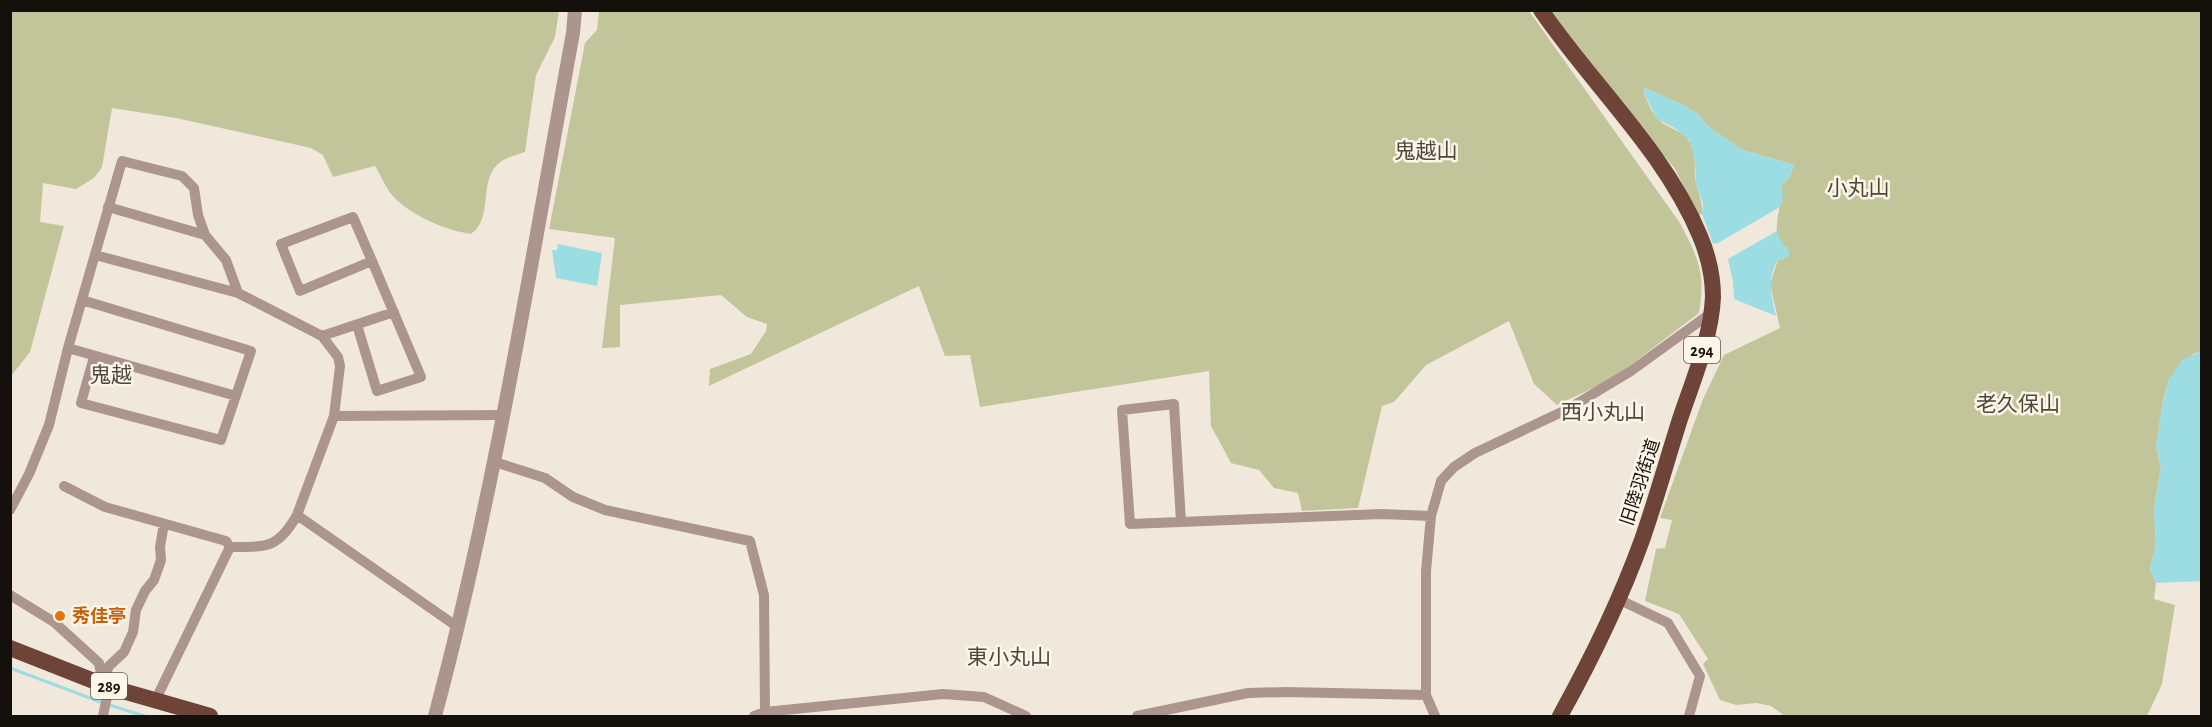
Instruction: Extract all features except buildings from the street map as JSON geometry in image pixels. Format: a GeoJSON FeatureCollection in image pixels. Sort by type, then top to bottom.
{"type":"FeatureCollection","features":[{"type":"Feature","properties":{"kind":"highway","name":"旧陸羽街道"},"geometry":{"type":"LineString","coordinates":[[1541,10],[1565,44],[1641,137],[1673,184],[1700,235],[1708,258],[1712,281],[1711,313],[1703,348],[1641,541],[1618,599],[1560,717]]}},
{"type":"Feature","properties":{"kind":"highway","name":"289"},"geometry":{"type":"LineString","coordinates":[[10,648],[106,685],[210,717]]}},
{"type":"Feature","properties":{"kind":"street"},"geometry":{"type":"LineString","coordinates":[[435,717],[459,628],[495,462],[573,33],[575,10]]}},
{"type":"Feature","properties":{"kind":"street"},"geometry":{"type":"LineString","coordinates":[[10,510],[29,474],[49,425],[68,348],[123,161],[182,176],[194,188],[198,215],[205,235],[226,260],[238,293]]}},
{"type":"Feature","properties":{"kind":"street"},"geometry":{"type":"LineString","coordinates":[[108,207],[205,235]]}},
{"type":"Feature","properties":{"kind":"street"},"geometry":{"type":"LineString","coordinates":[[357,325],[377,391],[422,377],[394,312],[372,261],[353,217],[281,244],[300,291],[372,261]]}},
{"type":"Feature","properties":{"kind":"street"},"geometry":{"type":"LineString","coordinates":[[95,255],[238,293],[322,336],[338,357],[340,366],[334,416],[291,526],[277,541],[264,547],[230,547]]}},
{"type":"Feature","properties":{"kind":"street"},"geometry":{"type":"LineString","coordinates":[[82,300],[251,351],[221,440],[81,403],[94,357]]}},
{"type":"Feature","properties":{"kind":"street"},"geometry":{"type":"LineString","coordinates":[[322,336],[394,312]]}},
{"type":"Feature","properties":{"kind":"street"},"geometry":{"type":"LineString","coordinates":[[1435,717],[1426,695],[1426,571],[1431,516],[1441,481],[1454,467],[1474,453],[1568,409],[1631,371],[1711,313]]}},
{"type":"Feature","properties":{"kind":"street"},"geometry":{"type":"LineString","coordinates":[[68,348],[236,396]]}},
{"type":"Feature","properties":{"kind":"street"},"geometry":{"type":"LineString","coordinates":[[1181,522],[1174,404],[1122,410],[1130,524],[1181,522],[1381,514],[1431,516]]}},
{"type":"Feature","properties":{"kind":"street"},"geometry":{"type":"LineString","coordinates":[[334,416],[504,415]]}},
{"type":"Feature","properties":{"kind":"street"},"geometry":{"type":"LineString","coordinates":[[495,462],[545,478],[573,497],[605,510],[750,542],[764,595],[765,712]]}},
{"type":"Feature","properties":{"kind":"street"},"geometry":{"type":"LineString","coordinates":[[64,486],[105,507],[226,541],[230,547]]}},
{"type":"Feature","properties":{"kind":"street"},"geometry":{"type":"LineString","coordinates":[[297,515],[459,628]]}},
{"type":"Feature","properties":{"kind":"street"},"geometry":{"type":"LineString","coordinates":[[103,717],[110,666],[124,652],[133,632],[136,610],[145,591],[154,580],[161,560],[160,548],[164,524]]}},
{"type":"Feature","properties":{"kind":"street"},"geometry":{"type":"LineString","coordinates":[[155,701],[230,547]]}},
{"type":"Feature","properties":{"kind":"street"},"geometry":{"type":"LineString","coordinates":[[10,595],[54,622],[99,663],[106,685]]}},
{"type":"Feature","properties":{"kind":"street"},"geometry":{"type":"LineString","coordinates":[[1618,599],[1668,623],[1700,676],[1689,717]]}},
{"type":"Feature","properties":{"kind":"street"},"geometry":{"type":"LineString","coordinates":[[1137,717],[1248,693],[1426,695]]}},
{"type":"Feature","properties":{"kind":"street"},"geometry":{"type":"LineString","coordinates":[[754,717],[765,712],[943,694],[984,697],[1026,717]]}},
{"type":"Feature","properties":{"kind":"green space"},"geometry":{"type":"Polygon","coordinates":[[[11,10],[559,11],[555,37],[536,75],[525,152],[503,160],[492,172],[482,219],[471,234],[439,225],[408,209],[390,192],[375,166],[333,177],[323,155],[311,148],[176,118],[112,108],[102,167],[94,178],[76,189],[43,183],[40,222],[64,226],[30,352],[11,376],[11,10]]]}},
{"type":"Feature","properties":{"kind":"green space"},"geometry":{"type":"Polygon","coordinates":[[[599,11],[1529,11],[1680,223],[1699,266],[1702,287],[1699,313],[1612,379],[1557,405],[1534,384],[1509,321],[1426,365],[1394,402],[1382,406],[1358,508],[1302,511],[1298,493],[1274,488],[1259,470],[1231,463],[1211,426],[1209,371],[980,407],[970,355],[945,356],[919,286],[709,386],[710,369],[751,354],[766,331],[767,324],[747,317],[721,295],[620,305],[620,347],[602,348],[615,238],[549,229],[585,43],[597,30],[599,11]]]}},
{"type":"Feature","properties":{"kind":"green space"},"geometry":{"type":"Polygon","coordinates":[[[1549,11],[2201,11],[2201,351],[2193,354],[2169,379],[2163,400],[2156,447],[2161,467],[2154,509],[2156,543],[2150,570],[2156,583],[2154,599],[2175,605],[2162,684],[2147,716],[1785,716],[1771,706],[1756,703],[1736,705],[1720,700],[1703,664],[1708,659],[1679,614],[1645,601],[1656,549],[1665,548],[1672,520],[1660,518],[1703,399],[1724,355],[1780,328],[1770,284],[1778,260],[1788,257],[1787,248],[1777,236],[1777,222],[1782,185],[1789,178],[1794,165],[1740,149],[1708,126],[1699,115],[1687,107],[1645,88],[1643,91],[1656,117],[1686,137],[1692,146],[1695,177],[1702,205],[1702,214],[1698,215],[1675,169],[1559,28],[1549,11]]]}},
{"type":"Feature","properties":{"kind":"water"},"geometry":{"type":"Polygon","coordinates":[[[1645,88],[1687,107],[1699,115],[1708,126],[1740,149],[1794,165],[1789,178],[1782,185],[1783,199],[1780,207],[1713,244],[1702,214],[1703,204],[1696,184],[1695,161],[1689,140],[1673,127],[1657,119],[1643,91],[1645,88]]]}},
{"type":"Feature","properties":{"kind":"water"},"geometry":{"type":"Polygon","coordinates":[[[1777,231],[1790,254],[1778,260],[1772,274],[1772,294],[1776,316],[1734,299],[1728,259],[1777,231]]]}},
{"type":"Feature","properties":{"kind":"water"},"geometry":{"type":"Polygon","coordinates":[[[558,244],[602,253],[597,286],[556,278],[552,250],[557,250],[558,244]]]}},
{"type":"Feature","properties":{"kind":"water"},"geometry":{"type":"Polygon","coordinates":[[[2201,351],[2201,581],[2156,583],[2150,570],[2156,543],[2154,509],[2161,467],[2156,447],[2163,400],[2169,379],[2181,361],[2201,351]]]}},
{"type":"Feature","properties":{"kind":"waterway"},"geometry":{"type":"LineString","coordinates":[[10,668],[103,703]]}},
{"type":"Feature","properties":{"kind":"waterway"},"geometry":{"type":"LineString","coordinates":[[109,705],[145,716]]}},
{"type":"Feature","properties":{"kind":"place","name":"秀佳亭"},"geometry":{"type":"Point","coordinates":[60,616]}},
{"type":"Feature","properties":{"kind":"district","name":"鬼越山"},"geometry":{"type":"Point","coordinates":[1426,151]}},
{"type":"Feature","properties":{"kind":"district","name":"小丸山"},"geometry":{"type":"Point","coordinates":[1858,188]}},
{"type":"Feature","properties":{"kind":"district","name":"鬼越"},"geometry":{"type":"Point","coordinates":[111,375]}},
{"type":"Feature","properties":{"kind":"district","name":"老久保山"},"geometry":{"type":"Point","coordinates":[2018,404]}},
{"type":"Feature","properties":{"kind":"district","name":"西小丸山"},"geometry":{"type":"Point","coordinates":[1603,412]}},
{"type":"Feature","properties":{"kind":"district","name":"東小丸山"},"geometry":{"type":"Point","coordinates":[1009,657]}}]}
